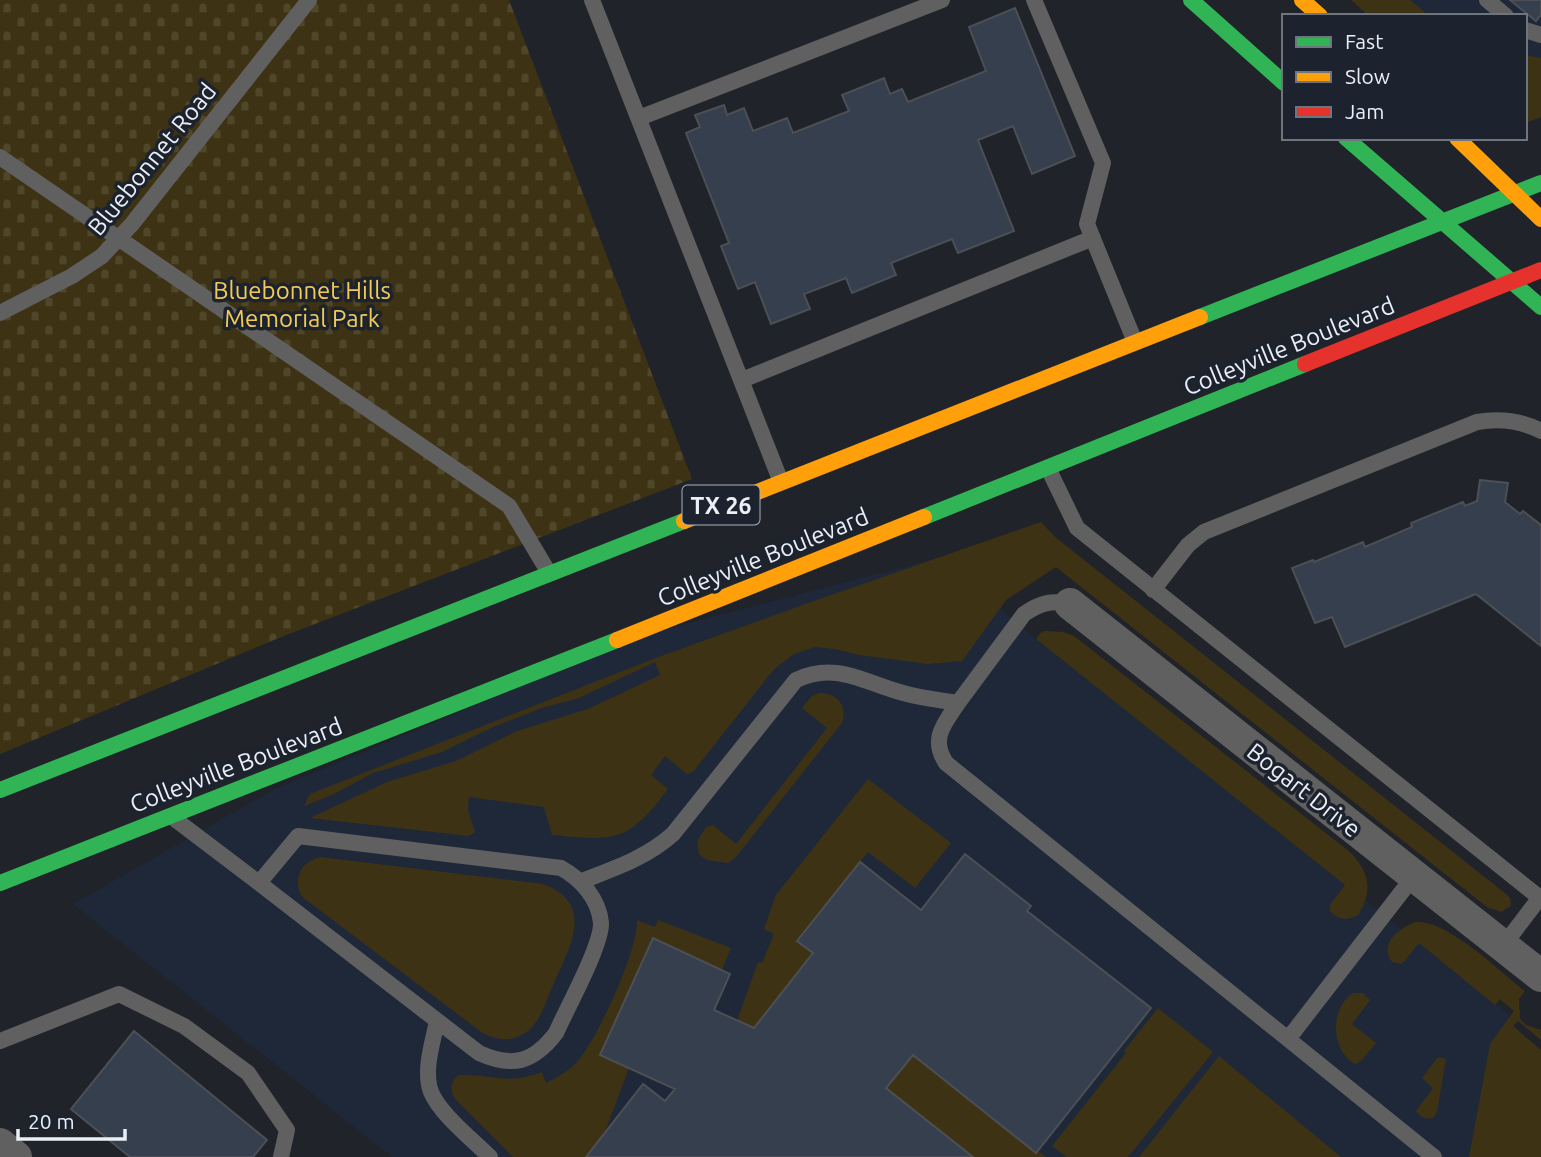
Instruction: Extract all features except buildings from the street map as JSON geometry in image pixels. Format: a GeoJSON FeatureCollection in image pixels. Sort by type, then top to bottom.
{"type":"FeatureCollection","features":[{"type":"Feature","properties":{"kind":"main road"},"geometry":{"type":"LineString","coordinates":[[1191,0],[1282,81]]}},
{"type":"Feature","properties":{"kind":"main road"},"geometry":{"type":"LineString","coordinates":[[1302,0],[1318,14]]}},
{"type":"Feature","properties":{"kind":"main road"},"geometry":{"type":"LineString","coordinates":[[1348,140],[1541,307]]}},
{"type":"Feature","properties":{"kind":"main road"},"geometry":{"type":"LineString","coordinates":[[1459,140],[1541,219]]}},
{"type":"Feature","properties":{"kind":"main road","name":"TX 26"},"geometry":{"type":"LineString","coordinates":[[0,790],[1541,183]]}},
{"type":"Feature","properties":{"kind":"main road","name":"Colleyville Boulevard"},"geometry":{"type":"LineString","coordinates":[[0,883],[1541,270]]}},
{"type":"Feature","properties":{"kind":"street","name":"Bogart Drive"},"geometry":{"type":"LineString","coordinates":[[1070,604],[1540,976]]}},
{"type":"Feature","properties":{"kind":"street"},"geometry":{"type":"LineString","coordinates":[[0,1144],[16,1157]]}},
{"type":"Feature","properties":{"kind":"lane","name":"Bluebonnet Road"},"geometry":{"type":"LineString","coordinates":[[0,313],[72,276],[102,256],[309,0]]}},
{"type":"Feature","properties":{"kind":"lane"},"geometry":{"type":"LineString","coordinates":[[592,0],[781,482]]}},
{"type":"Feature","properties":{"kind":"lane"},"geometry":{"type":"LineString","coordinates":[[639,118],[942,0]]}},
{"type":"Feature","properties":{"kind":"lane"},"geometry":{"type":"LineString","coordinates":[[1034,0],[1103,163],[1087,224],[1135,342]]}},
{"type":"Feature","properties":{"kind":"lane"},"geometry":{"type":"LineString","coordinates":[[1487,0],[1504,14]]}},
{"type":"Feature","properties":{"kind":"lane"},"geometry":{"type":"LineString","coordinates":[[0,157],[509,506],[549,573]]}},
{"type":"Feature","properties":{"kind":"lane"},"geometry":{"type":"LineString","coordinates":[[742,380],[1093,238]]}},
{"type":"Feature","properties":{"kind":"lane"},"geometry":{"type":"LineString","coordinates":[[1153,590],[1188,545],[1204,532],[1477,422],[1496,419],[1513,421],[1541,431]]}},
{"type":"Feature","properties":{"kind":"lane"},"geometry":{"type":"LineString","coordinates":[[1048,468],[1077,528],[1541,897],[1503,946]]}},
{"type":"Feature","properties":{"kind":"lane"},"geometry":{"type":"LineString","coordinates":[[1070,604],[1054,601],[1037,605],[1024,614],[940,730],[939,754],[946,763],[1434,1157]]}},
{"type":"Feature","properties":{"kind":"lane"},"geometry":{"type":"LineString","coordinates":[[582,881],[640,858],[656,849],[673,834],[796,680],[823,671],[840,672],[905,694],[957,704]]}},
{"type":"Feature","properties":{"kind":"lane"},"geometry":{"type":"LineString","coordinates":[[170,815],[479,1053],[497,1061],[519,1061],[533,1056],[546,1046],[556,1033],[600,932],[598,911],[582,881],[561,868],[298,836],[259,883]]}},
{"type":"Feature","properties":{"kind":"lane"},"geometry":{"type":"LineString","coordinates":[[1288,1038],[1414,876]]}},
{"type":"Feature","properties":{"kind":"lane"},"geometry":{"type":"LineString","coordinates":[[0,1041],[119,994],[184,1026],[248,1073],[287,1130],[281,1157]]}},
{"type":"Feature","properties":{"kind":"lane"},"geometry":{"type":"LineString","coordinates":[[437,1021],[430,1058],[431,1091],[444,1111],[490,1157]]}},
{"type":"Feature","properties":{"kind":"shaded area"},"geometry":{"type":"Polygon","coordinates":[[[1360,0],[1541,0],[1541,97],[1527,95],[1527,14],[1375,14],[1360,0]]]}},
{"type":"Feature","properties":{"kind":"shaded area"},"geometry":{"type":"Polygon","coordinates":[[[939,558],[1036,639],[1517,1021],[1513,1027],[1541,1050],[1541,1157],[392,1157],[73,904],[275,789],[647,634],[939,558]]]}},
{"type":"Feature","properties":{"kind":"green space","name":"Bluebonnet Hills Memorial Park"},"geometry":{"type":"Polygon","coordinates":[[[0,0],[509,0],[692,479],[281,637],[0,754],[0,0]]]}},
{"type":"Feature","properties":{"kind":"green space"},"geometry":{"type":"Polygon","coordinates":[[[1351,0],[1410,0],[1427,14],[1367,14],[1351,0]]]}},
{"type":"Feature","properties":{"kind":"green space"},"geometry":{"type":"Polygon","coordinates":[[[1527,55],[1541,58],[1541,117],[1527,122],[1527,55]]]}},
{"type":"Feature","properties":{"kind":"green space"},"geometry":{"type":"Polygon","coordinates":[[[1041,522],[1055,537],[1506,894],[1510,898],[1511,906],[1501,912],[1487,907],[1056,567],[1006,600],[962,661],[928,664],[815,647],[794,654],[774,669],[693,772],[687,774],[665,756],[651,775],[668,789],[642,820],[619,834],[592,838],[552,835],[544,807],[469,797],[468,810],[475,832],[469,836],[310,818],[387,782],[456,761],[517,731],[588,709],[660,675],[655,662],[579,698],[542,708],[493,727],[442,752],[373,773],[332,795],[304,806],[310,794],[653,659],[1041,522]]]}},
{"type":"Feature","properties":{"kind":"green space"},"geometry":{"type":"Polygon","coordinates":[[[1045,631],[1074,636],[1350,852],[1362,867],[1367,882],[1366,898],[1358,915],[1343,919],[1333,914],[1330,905],[1345,885],[1036,639],[1045,631]]]}},
{"type":"Feature","properties":{"kind":"green space"},"geometry":{"type":"Polygon","coordinates":[[[819,693],[831,695],[840,701],[842,723],[736,857],[728,863],[707,860],[699,854],[697,842],[706,827],[713,825],[736,844],[827,728],[802,708],[812,696],[819,693]]]}},
{"type":"Feature","properties":{"kind":"green space"},"geometry":{"type":"Polygon","coordinates":[[[868,779],[951,843],[915,888],[868,852],[797,941],[813,953],[754,1028],[737,1021],[758,962],[762,963],[774,934],[764,929],[776,895],[868,779]]]}},
{"type":"Feature","properties":{"kind":"green space"},"geometry":{"type":"Polygon","coordinates":[[[320,857],[543,884],[559,892],[574,914],[572,941],[542,1011],[531,1029],[510,1039],[484,1034],[301,896],[298,883],[300,872],[313,859],[320,857]]]}},
{"type":"Feature","properties":{"kind":"green space"},"geometry":{"type":"Polygon","coordinates":[[[637,920],[655,927],[658,920],[731,948],[722,970],[653,939],[600,1054],[629,1068],[605,1132],[586,1157],[513,1157],[456,1100],[452,1090],[453,1081],[459,1075],[511,1079],[542,1072],[546,1083],[571,1068],[586,1049],[606,1014],[631,952],[637,920]]]}},
{"type":"Feature","properties":{"kind":"green space"},"geometry":{"type":"Polygon","coordinates":[[[1416,922],[1443,929],[1458,938],[1525,991],[1519,999],[1520,1019],[1526,1025],[1541,1030],[1541,1040],[1518,1021],[1513,1026],[1541,1050],[1541,1157],[1469,1157],[1490,1044],[1514,1011],[1500,999],[1495,1005],[1419,943],[1402,964],[1392,962],[1388,955],[1389,943],[1398,932],[1416,922]]]}},
{"type":"Feature","properties":{"kind":"green space"},"geometry":{"type":"Polygon","coordinates":[[[1353,993],[1363,993],[1370,1000],[1352,1024],[1376,1043],[1361,1061],[1355,1064],[1341,1049],[1336,1029],[1340,1008],[1353,993]]]}},
{"type":"Feature","properties":{"kind":"green space"},"geometry":{"type":"Polygon","coordinates":[[[1158,1008],[1213,1052],[1128,1157],[1067,1157],[1052,1146],[1158,1008]]]}},
{"type":"Feature","properties":{"kind":"green space"},"geometry":{"type":"Polygon","coordinates":[[[913,1055],[1036,1153],[1038,1151],[1046,1157],[973,1157],[886,1088],[913,1055]]]}},
{"type":"Feature","properties":{"kind":"green space"},"geometry":{"type":"Polygon","coordinates":[[[1219,1056],[1341,1157],[1139,1157],[1219,1056]]]}},
{"type":"Feature","properties":{"kind":"green space"},"geometry":{"type":"Polygon","coordinates":[[[1438,1057],[1446,1059],[1437,1112],[1433,1118],[1426,1118],[1416,1111],[1433,1088],[1422,1078],[1438,1057]]]}},
{"type":"Feature","properties":{"kind":"traffic: fast"},"geometry":{"type":"LineString","coordinates":[[1191,0],[1282,81]]}},
{"type":"Feature","properties":{"kind":"traffic: fast"},"geometry":{"type":"LineString","coordinates":[[1348,140],[1541,307]]}},
{"type":"Feature","properties":{"kind":"traffic: fast"},"geometry":{"type":"LineString","coordinates":[[1200,317],[1541,183]]}},
{"type":"Feature","properties":{"kind":"traffic: fast"},"geometry":{"type":"LineString","coordinates":[[924,517],[1305,364]]}},
{"type":"Feature","properties":{"kind":"traffic: fast"},"geometry":{"type":"LineString","coordinates":[[0,790],[684,521]]}},
{"type":"Feature","properties":{"kind":"traffic: fast"},"geometry":{"type":"LineString","coordinates":[[0,883],[617,640]]}},
{"type":"Feature","properties":{"kind":"traffic: slow"},"geometry":{"type":"LineString","coordinates":[[1302,0],[1318,14]]}},
{"type":"Feature","properties":{"kind":"traffic: slow"},"geometry":{"type":"LineString","coordinates":[[1459,140],[1541,219]]}},
{"type":"Feature","properties":{"kind":"traffic: slow"},"geometry":{"type":"LineString","coordinates":[[684,521],[1200,317]]}},
{"type":"Feature","properties":{"kind":"traffic: slow"},"geometry":{"type":"LineString","coordinates":[[617,640],[924,517]]}},
{"type":"Feature","properties":{"kind":"traffic: jam"},"geometry":{"type":"LineString","coordinates":[[1305,364],[1541,270]]}}]}
